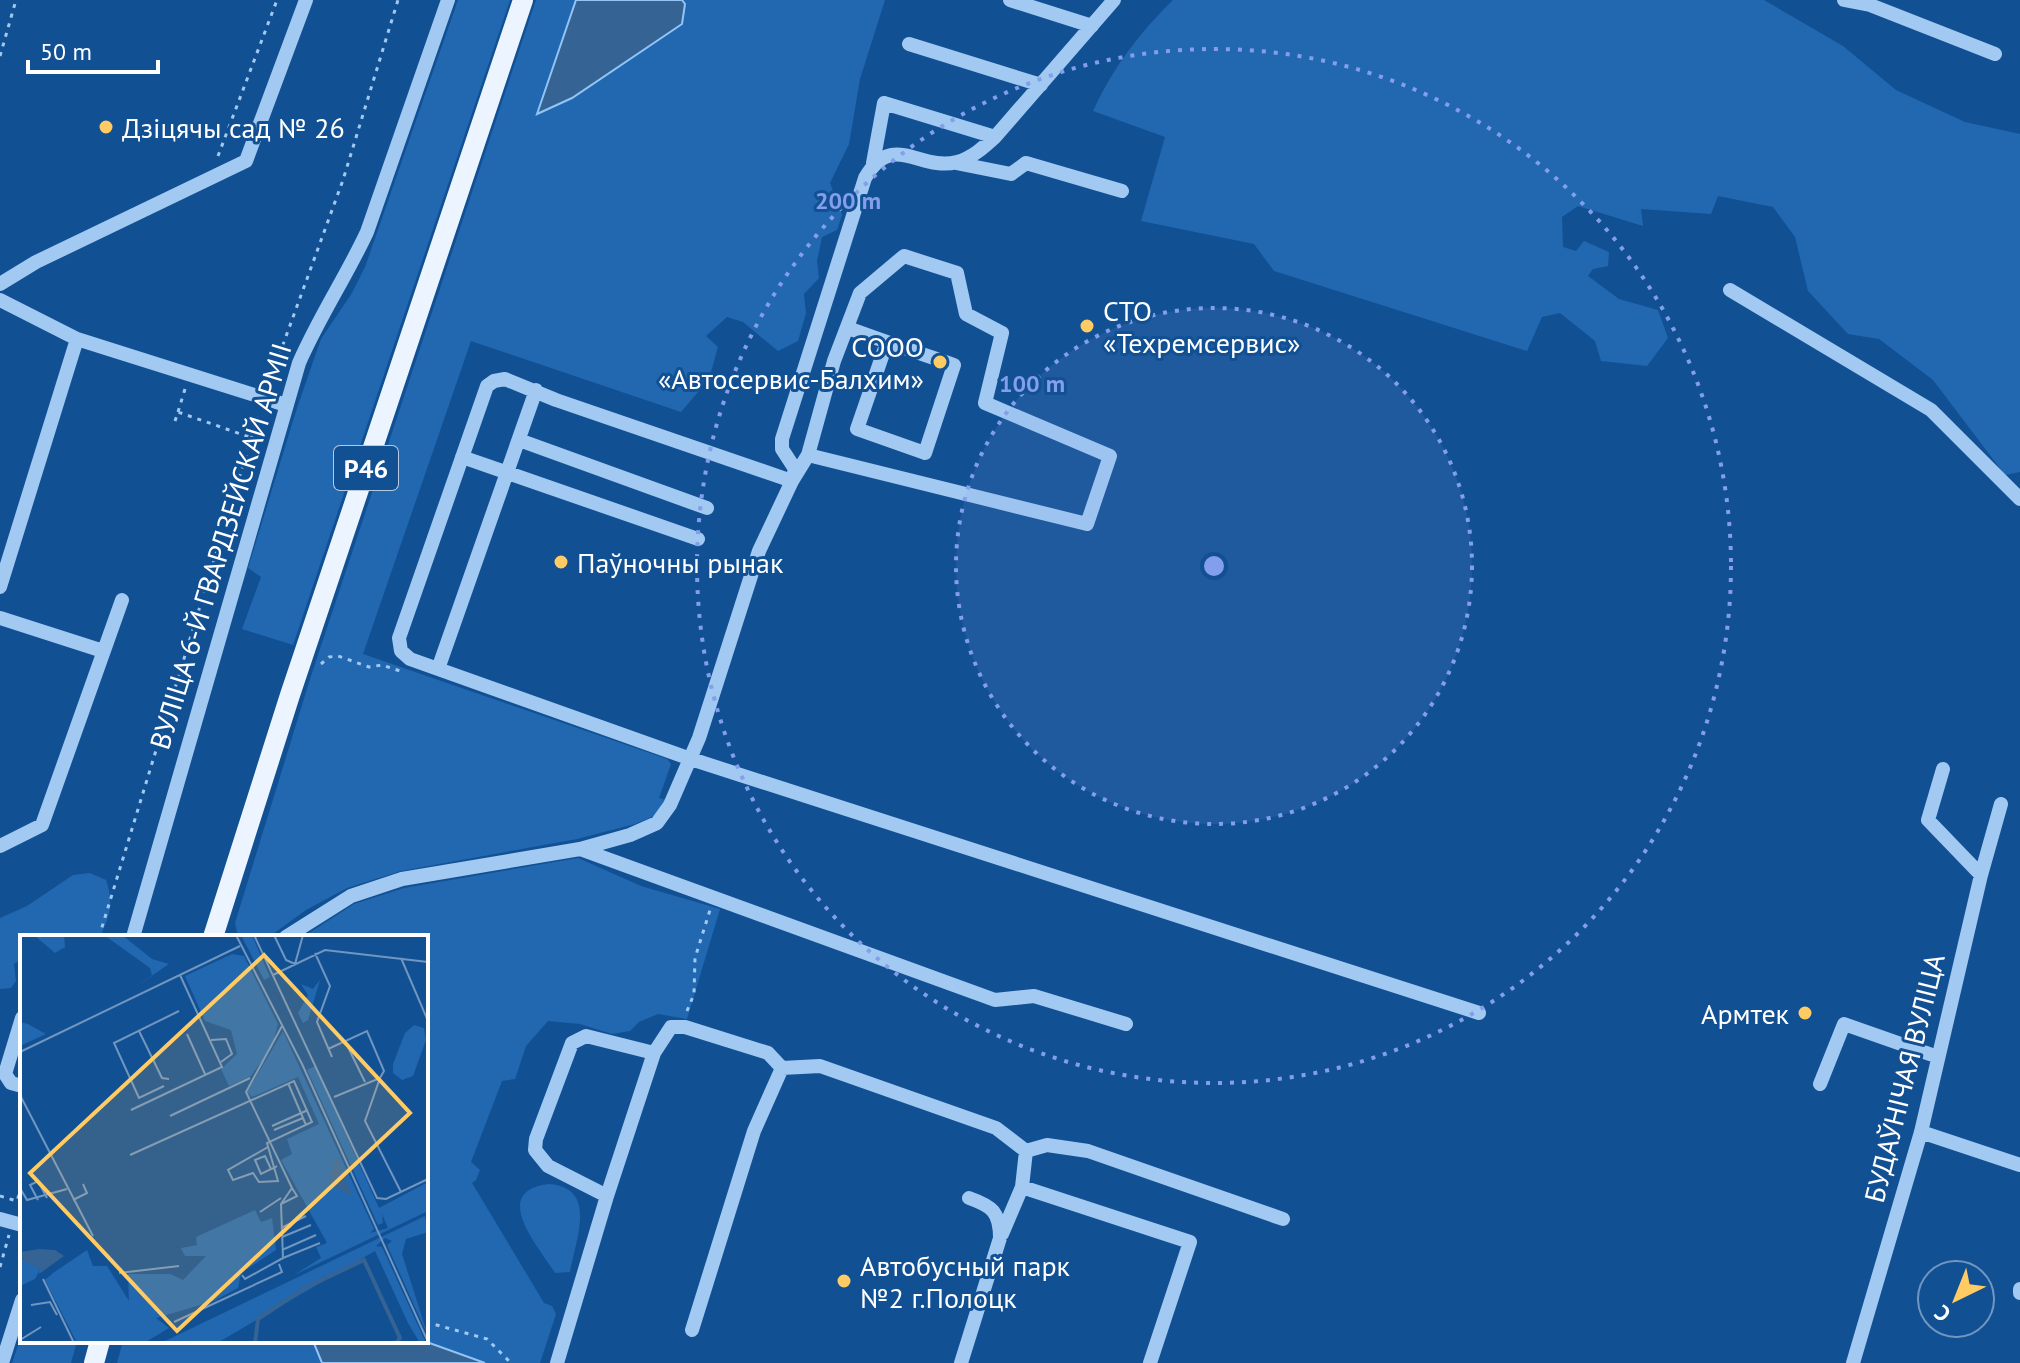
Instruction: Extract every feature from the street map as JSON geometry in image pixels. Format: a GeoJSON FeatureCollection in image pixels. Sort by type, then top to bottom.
{"type":"FeatureCollection","features":[{"type":"Feature","properties":{"kind":"main road","name":"Р46"},"geometry":{"type":"LineString","coordinates":[[214,935],[300,664],[523,0]]}},
{"type":"Feature","properties":{"kind":"main road"},"geometry":{"type":"LineString","coordinates":[[94,1363],[99,1343]]}},
{"type":"Feature","properties":{"kind":"street"},"geometry":{"type":"LineString","coordinates":[[0,284],[36,262],[246,161],[306,0]]}},
{"type":"Feature","properties":{"kind":"street","name":"ВУЛІЦА 6-Й ГВАРДЗЕЙСКАЙ АРМІІ"},"geometry":{"type":"LineString","coordinates":[[134,935],[286,405],[311,335],[353,263],[367,232],[448,0]]}},
{"type":"Feature","properties":{"kind":"street"},"geometry":{"type":"LineString","coordinates":[[1010,0],[1092,26]]}},
{"type":"Feature","properties":{"kind":"street"},"geometry":{"type":"LineString","coordinates":[[956,163],[976,153],[995,137],[1114,0]]}},
{"type":"Feature","properties":{"kind":"street"},"geometry":{"type":"LineString","coordinates":[[1844,0],[1870,5],[1995,54]]}},
{"type":"Feature","properties":{"kind":"street"},"geometry":{"type":"LineString","coordinates":[[909,44],[1041,85]]}},
{"type":"Feature","properties":{"kind":"street"},"geometry":{"type":"LineString","coordinates":[[792,481],[795,469],[782,449],[782,439],[865,178],[873,163],[884,103],[995,137]]}},
{"type":"Feature","properties":{"kind":"street"},"geometry":{"type":"LineString","coordinates":[[873,163],[886,155],[900,154],[1011,174],[1026,163],[1122,191]]}},
{"type":"Feature","properties":{"kind":"street"},"geometry":{"type":"LineString","coordinates":[[289,935],[351,896],[402,879],[580,849],[630,835],[657,823],[670,805],[691,759],[759,551],[792,481],[808,455],[834,361],[860,293],[904,256],[957,273],[966,314],[1002,333],[985,403],[1110,456],[1087,524],[808,455]]}},
{"type":"Feature","properties":{"kind":"street"},"geometry":{"type":"LineString","coordinates":[[1730,290],[1931,410],[2020,499]]}},
{"type":"Feature","properties":{"kind":"street"},"geometry":{"type":"LineString","coordinates":[[0,300],[77,339],[286,405]]}},
{"type":"Feature","properties":{"kind":"street"},"geometry":{"type":"LineString","coordinates":[[848,328],[954,365],[925,453],[857,429],[887,342]]}},
{"type":"Feature","properties":{"kind":"street"},"geometry":{"type":"LineString","coordinates":[[0,587],[77,339]]}},
{"type":"Feature","properties":{"kind":"street"},"geometry":{"type":"LineString","coordinates":[[792,481],[556,400],[505,379],[494,381],[487,386],[399,638],[401,651],[410,659],[691,759],[1479,1013]]}},
{"type":"Feature","properties":{"kind":"street"},"geometry":{"type":"LineString","coordinates":[[438,669],[536,390]]}},
{"type":"Feature","properties":{"kind":"street"},"geometry":{"type":"LineString","coordinates":[[519,440],[707,508]]}},
{"type":"Feature","properties":{"kind":"street"},"geometry":{"type":"LineString","coordinates":[[462,457],[698,539]]}},
{"type":"Feature","properties":{"kind":"street"},"geometry":{"type":"LineString","coordinates":[[0,846],[42,825],[122,600]]}},
{"type":"Feature","properties":{"kind":"street"},"geometry":{"type":"LineString","coordinates":[[0,618],[103,651]]}},
{"type":"Feature","properties":{"kind":"street"},"geometry":{"type":"LineString","coordinates":[[1943,769],[1928,820],[1981,875]]}},
{"type":"Feature","properties":{"kind":"street","name":"БУДАЎНІЧАЯ ВУЛІЦА"},"geometry":{"type":"LineString","coordinates":[[1853,1363],[1921,1132],[1981,875],[2001,804]]}},
{"type":"Feature","properties":{"kind":"street"},"geometry":{"type":"LineString","coordinates":[[580,849],[995,1000],[1034,996],[1126,1024]]}},
{"type":"Feature","properties":{"kind":"street"},"geometry":{"type":"LineString","coordinates":[[1820,1084],[1844,1024],[1938,1057]]}},
{"type":"Feature","properties":{"kind":"street"},"geometry":{"type":"LineString","coordinates":[[20,1025],[5,1074],[11,1083],[20,1085]]}},
{"type":"Feature","properties":{"kind":"street"},"geometry":{"type":"LineString","coordinates":[[557,1363],[654,1053],[671,1027],[685,1027],[768,1053],[782,1068],[820,1066],[996,1128],[1026,1151]]}},
{"type":"Feature","properties":{"kind":"street"},"geometry":{"type":"LineString","coordinates":[[607,1196],[548,1166],[535,1150],[536,1139],[572,1043],[586,1036],[654,1053]]}},
{"type":"Feature","properties":{"kind":"street"},"geometry":{"type":"LineString","coordinates":[[692,1330],[754,1131],[782,1068]]}},
{"type":"Feature","properties":{"kind":"street"},"geometry":{"type":"LineString","coordinates":[[1921,1132],[2020,1165]]}},
{"type":"Feature","properties":{"kind":"street"},"geometry":{"type":"LineString","coordinates":[[1026,1151],[1047,1145],[1088,1151],[1283,1219]]}},
{"type":"Feature","properties":{"kind":"street"},"geometry":{"type":"LineString","coordinates":[[961,1363],[1000,1238],[1022,1187],[1026,1151]]}},
{"type":"Feature","properties":{"kind":"street"},"geometry":{"type":"LineString","coordinates":[[1022,1187],[1190,1242],[1150,1363]]}},
{"type":"Feature","properties":{"kind":"street"},"geometry":{"type":"LineString","coordinates":[[969,1198],[994,1211],[1000,1223],[1000,1238]]}},
{"type":"Feature","properties":{"kind":"street"},"geometry":{"type":"LineString","coordinates":[[0,1219],[20,1224]]}},
{"type":"Feature","properties":{"kind":"street"},"geometry":{"type":"LineString","coordinates":[[2,1363],[20,1306]]}},
{"type":"Feature","properties":{"kind":"path"},"geometry":{"type":"LineString","coordinates":[[0,56],[16,0]]}},
{"type":"Feature","properties":{"kind":"path"},"geometry":{"type":"LineString","coordinates":[[209,178],[277,0]]}},
{"type":"Feature","properties":{"kind":"path"},"geometry":{"type":"LineString","coordinates":[[100,935],[264,398],[343,180],[398,0]]}},
{"type":"Feature","properties":{"kind":"path"},"geometry":{"type":"LineString","coordinates":[[175,421],[190,374]]}},
{"type":"Feature","properties":{"kind":"path"},"geometry":{"type":"LineString","coordinates":[[178,412],[252,438]]}},
{"type":"Feature","properties":{"kind":"path"},"geometry":{"type":"LineString","coordinates":[[316,668],[329,657],[338,656],[369,667],[382,665],[411,675]]}},
{"type":"Feature","properties":{"kind":"path"},"geometry":{"type":"LineString","coordinates":[[685,1027],[688,1004],[694,994],[695,958],[713,898]]}},
{"type":"Feature","properties":{"kind":"path"},"geometry":{"type":"LineString","coordinates":[[0,1196],[17,1201],[20,1192]]}},
{"type":"Feature","properties":{"kind":"path"},"geometry":{"type":"LineString","coordinates":[[428,1323],[487,1339],[511,1363]]}},
{"type":"Feature","properties":{"kind":"shaded area"},"geometry":{"type":"Polygon","coordinates":[[[458,0],[510,0],[293,645],[242,629],[261,577],[248,568],[321,339],[352,293],[365,267],[458,0]]]}},
{"type":"Feature","properties":{"kind":"shaded area"},"geometry":{"type":"Polygon","coordinates":[[[536,0],[576,0],[538,113],[572,98],[682,24],[685,5],[682,0],[885,0],[860,79],[849,144],[830,183],[842,215],[837,230],[822,237],[817,261],[819,278],[804,294],[806,313],[798,341],[778,351],[743,322],[727,317],[706,336],[718,347],[709,379],[681,412],[471,341],[363,654],[667,759],[671,764],[659,798],[666,800],[654,816],[577,839],[401,871],[347,888],[306,910],[273,934],[240,935],[235,923],[311,676],[536,0]]]}},
{"type":"Feature","properties":{"kind":"shaded area"},"geometry":{"type":"Polygon","coordinates":[[[576,0],[682,0],[685,4],[682,24],[572,98],[537,114],[576,0]]]}},
{"type":"Feature","properties":{"kind":"shaded area"},"geometry":{"type":"Polygon","coordinates":[[[1173,0],[1764,0],[1843,46],[1896,90],[1965,122],[2020,134],[2020,472],[2005,475],[1933,380],[1879,339],[1848,334],[1808,291],[1795,237],[1773,207],[1718,196],[1711,214],[1641,209],[1643,226],[1578,206],[1562,217],[1563,247],[1576,251],[1584,241],[1609,252],[1608,266],[1593,269],[1588,276],[1619,299],[1658,310],[1668,338],[1647,366],[1601,361],[1595,341],[1560,313],[1542,317],[1527,351],[1274,271],[1254,244],[1141,221],[1165,137],[1093,111],[1128,52],[1173,0]]]}},
{"type":"Feature","properties":{"kind":"shaded area"},"geometry":{"type":"Polygon","coordinates":[[[578,858],[641,886],[720,909],[687,1019],[658,1014],[639,1022],[630,1031],[612,1034],[580,1024],[548,1021],[526,1046],[515,1079],[502,1081],[471,1162],[480,1170],[472,1183],[544,1303],[552,1306],[556,1314],[540,1363],[117,1363],[122,1343],[428,1343],[428,935],[306,935],[354,904],[404,888],[578,858]]]}},
{"type":"Feature","properties":{"kind":"shaded area"},"geometry":{"type":"Polygon","coordinates":[[[90,873],[106,880],[110,902],[101,935],[20,935],[20,960],[14,964],[16,981],[11,988],[0,989],[0,918],[27,906],[73,875],[90,873]]]}},
{"type":"Feature","properties":{"kind":"shaded area"},"geometry":{"type":"Polygon","coordinates":[[[549,1184],[574,1195],[579,1205],[579,1230],[570,1272],[555,1273],[523,1221],[520,1208],[522,1197],[531,1189],[549,1184]]]}},
{"type":"Feature","properties":{"kind":"shaded area"},"geometry":{"type":"Polygon","coordinates":[[[20,1340],[20,1343],[76,1343],[71,1363],[12,1363],[20,1340]]]}},
{"type":"Feature","properties":{"kind":"shaded area"},"geometry":{"type":"Polygon","coordinates":[[[428,1342],[485,1363],[322,1363],[314,1343],[428,1342]]]}},
{"type":"Feature","properties":{"kind":"place","name":"Дзіцячы сад № 26"},"geometry":{"type":"Point","coordinates":[106,127]}},
{"type":"Feature","properties":{"kind":"place","name":"СТО «Техремсервис»"},"geometry":{"type":"Point","coordinates":[1087,326]}},
{"type":"Feature","properties":{"kind":"place","name":"СООО «Автосервис-Балхим»"},"geometry":{"type":"Point","coordinates":[940,362]}},
{"type":"Feature","properties":{"kind":"place","name":"Паўночны рынак"},"geometry":{"type":"Point","coordinates":[561,562]}},
{"type":"Feature","properties":{"kind":"place","name":"Армтек"},"geometry":{"type":"Point","coordinates":[1805,1013]}},
{"type":"Feature","properties":{"kind":"place","name":"Автобусный парк №2 г.Полоцк"},"geometry":{"type":"Point","coordinates":[844,1281]}}]}
